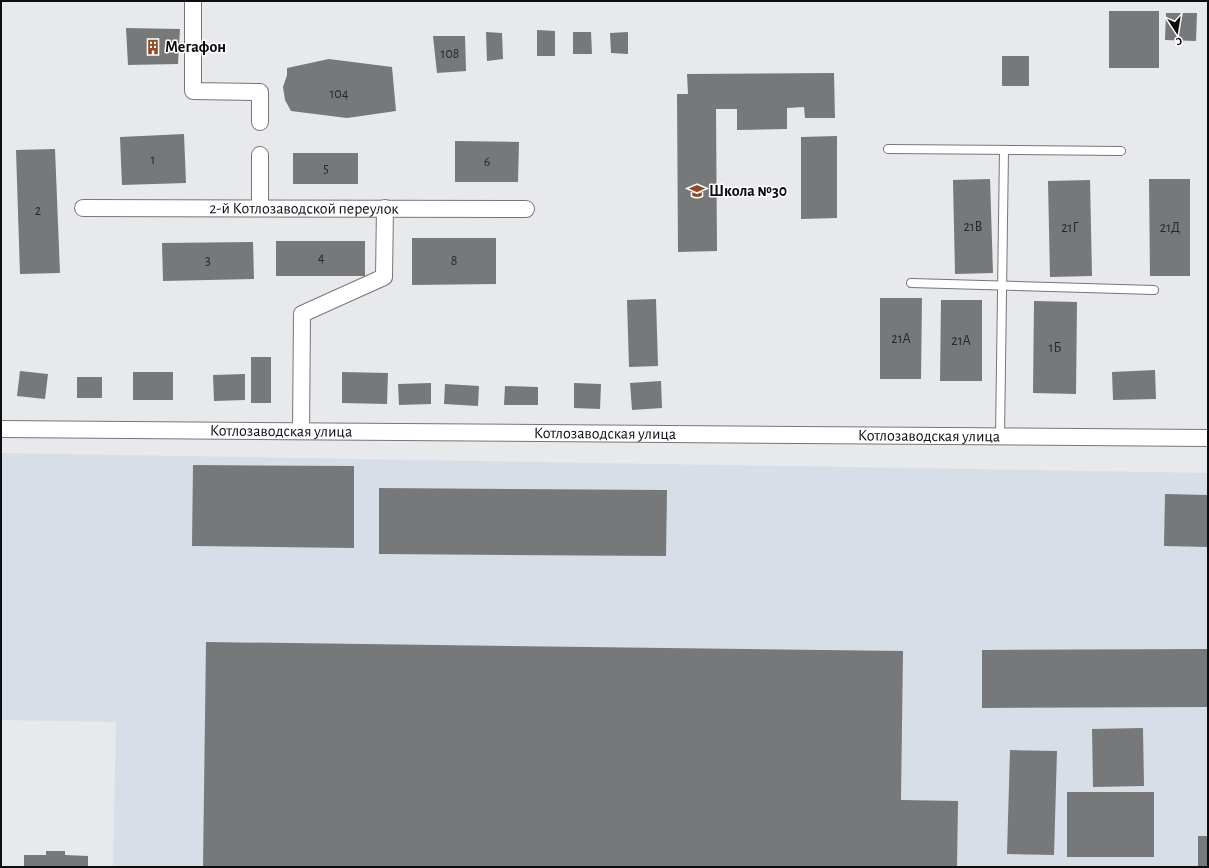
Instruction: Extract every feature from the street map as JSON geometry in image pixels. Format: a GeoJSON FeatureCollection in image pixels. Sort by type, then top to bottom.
{"type":"FeatureCollection","features":[{"type":"Feature","properties":{"kind":"street"},"geometry":{"type":"LineString","coordinates":[[193,1],[193,91],[260,92],[260,122]]}},
{"type":"Feature","properties":{"kind":"street"},"geometry":{"type":"LineString","coordinates":[[260,155],[260,208]]}},
{"type":"Feature","properties":{"kind":"street","name":"2-й Котлозаводской переулок"},"geometry":{"type":"LineString","coordinates":[[83,208],[526,208]]}},
{"type":"Feature","properties":{"kind":"street"},"geometry":{"type":"LineString","coordinates":[[301,431],[302,314],[384,276],[385,208]]}},
{"type":"Feature","properties":{"kind":"street","name":"Котлозаводская улица"},"geometry":{"type":"LineString","coordinates":[[1,429],[1208,438]]}},
{"type":"Feature","properties":{"kind":"lane"},"geometry":{"type":"LineString","coordinates":[[888,149],[1121,151]]}},
{"type":"Feature","properties":{"kind":"lane"},"geometry":{"type":"LineString","coordinates":[[1000,437],[1004,150]]}},
{"type":"Feature","properties":{"kind":"lane"},"geometry":{"type":"LineString","coordinates":[[911,283],[1154,290]]}},
{"type":"Feature","properties":{"kind":"shaded area"},"geometry":{"type":"Polygon","coordinates":[[[1,453],[1208,473],[1208,867],[113,867],[116,722],[1,720],[1,453]]]}},
{"type":"Feature","properties":{"kind":"building"},"geometry":{"type":"Polygon","coordinates":[[[1109,11],[1159,11],[1159,68],[1109,68],[1109,11]]]}},
{"type":"Feature","properties":{"kind":"building"},"geometry":{"type":"Polygon","coordinates":[[[1166,13],[1197,13],[1196,41],[1165,40],[1166,13]]]}},
{"type":"Feature","properties":{"kind":"building","name":"Мегафон"},"geometry":{"type":"Polygon","coordinates":[[[126,28],[180,29],[178,64],[128,65],[126,28]]]}},
{"type":"Feature","properties":{"kind":"building"},"geometry":{"type":"Polygon","coordinates":[[[537,30],[555,31],[555,56],[537,56],[537,30]]]}},
{"type":"Feature","properties":{"kind":"building"},"geometry":{"type":"Polygon","coordinates":[[[486,32],[502,33],[503,59],[487,61],[486,32]]]}},
{"type":"Feature","properties":{"kind":"building"},"geometry":{"type":"Polygon","coordinates":[[[573,32],[591,32],[592,54],[573,54],[573,32]]]}},
{"type":"Feature","properties":{"kind":"building"},"geometry":{"type":"Polygon","coordinates":[[[628,32],[628,54],[611,53],[610,33],[628,32]]]}},
{"type":"Feature","properties":{"kind":"building"},"geometry":{"type":"Polygon","coordinates":[[[433,36],[465,36],[466,71],[437,73],[433,36]]]}},
{"type":"Feature","properties":{"kind":"building"},"geometry":{"type":"Polygon","coordinates":[[[1002,56],[1029,56],[1029,86],[1002,86],[1002,56]]]}},
{"type":"Feature","properties":{"kind":"building"},"geometry":{"type":"Polygon","coordinates":[[[329,59],[392,67],[396,111],[347,118],[291,111],[285,100],[283,87],[287,75],[287,68],[329,59]]]}},
{"type":"Feature","properties":{"kind":"building","name":"Школа №30"},"geometry":{"type":"Polygon","coordinates":[[[834,73],[835,118],[805,118],[804,107],[787,108],[787,129],[737,130],[737,109],[716,109],[717,251],[678,252],[677,94],[688,94],[687,74],[834,73]]]}},
{"type":"Feature","properties":{"kind":"building"},"geometry":{"type":"Polygon","coordinates":[[[184,134],[186,183],[122,185],[120,137],[184,134]]]}},
{"type":"Feature","properties":{"kind":"building"},"geometry":{"type":"Polygon","coordinates":[[[837,136],[837,218],[801,219],[801,137],[837,136]]]}},
{"type":"Feature","properties":{"kind":"building"},"geometry":{"type":"Polygon","coordinates":[[[455,141],[519,142],[518,182],[455,182],[455,141]]]}},
{"type":"Feature","properties":{"kind":"building"},"geometry":{"type":"Polygon","coordinates":[[[55,149],[60,273],[20,274],[16,150],[55,149]]]}},
{"type":"Feature","properties":{"kind":"building"},"geometry":{"type":"Polygon","coordinates":[[[293,153],[358,153],[358,184],[293,184],[293,153]]]}},
{"type":"Feature","properties":{"kind":"building"},"geometry":{"type":"Polygon","coordinates":[[[990,179],[993,273],[955,274],[953,180],[990,179]]]}},
{"type":"Feature","properties":{"kind":"building"},"geometry":{"type":"Polygon","coordinates":[[[1149,179],[1190,179],[1190,276],[1150,276],[1149,179]]]}},
{"type":"Feature","properties":{"kind":"building"},"geometry":{"type":"Polygon","coordinates":[[[1090,180],[1092,276],[1050,277],[1048,181],[1090,180]]]}},
{"type":"Feature","properties":{"kind":"building"},"geometry":{"type":"Polygon","coordinates":[[[412,238],[496,238],[496,284],[412,285],[412,238]]]}},
{"type":"Feature","properties":{"kind":"building"},"geometry":{"type":"Polygon","coordinates":[[[276,241],[365,241],[365,276],[276,276],[276,241]]]}},
{"type":"Feature","properties":{"kind":"building"},"geometry":{"type":"Polygon","coordinates":[[[253,242],[254,279],[163,281],[162,243],[253,242]]]}},
{"type":"Feature","properties":{"kind":"building"},"geometry":{"type":"Polygon","coordinates":[[[880,298],[922,298],[921,379],[880,379],[880,298]]]}},
{"type":"Feature","properties":{"kind":"building"},"geometry":{"type":"Polygon","coordinates":[[[656,299],[658,366],[629,367],[627,300],[656,299]]]}},
{"type":"Feature","properties":{"kind":"building"},"geometry":{"type":"Polygon","coordinates":[[[941,300],[982,300],[982,381],[940,381],[941,300]]]}},
{"type":"Feature","properties":{"kind":"building"},"geometry":{"type":"Polygon","coordinates":[[[1034,301],[1077,302],[1076,394],[1033,393],[1034,301]]]}},
{"type":"Feature","properties":{"kind":"building"},"geometry":{"type":"Polygon","coordinates":[[[251,357],[271,357],[271,403],[251,403],[251,357]]]}},
{"type":"Feature","properties":{"kind":"building"},"geometry":{"type":"Polygon","coordinates":[[[1155,370],[1156,399],[1113,400],[1112,372],[1155,370]]]}},
{"type":"Feature","properties":{"kind":"building"},"geometry":{"type":"Polygon","coordinates":[[[20,371],[48,374],[45,399],[17,396],[20,371]]]}},
{"type":"Feature","properties":{"kind":"building"},"geometry":{"type":"Polygon","coordinates":[[[133,372],[173,372],[173,400],[133,400],[133,372]]]}},
{"type":"Feature","properties":{"kind":"building"},"geometry":{"type":"Polygon","coordinates":[[[342,372],[388,373],[387,404],[342,403],[342,372]]]}},
{"type":"Feature","properties":{"kind":"building"},"geometry":{"type":"Polygon","coordinates":[[[245,374],[245,400],[214,401],[213,375],[245,374]]]}},
{"type":"Feature","properties":{"kind":"building"},"geometry":{"type":"Polygon","coordinates":[[[77,377],[102,377],[102,398],[77,398],[77,377]]]}},
{"type":"Feature","properties":{"kind":"building"},"geometry":{"type":"Polygon","coordinates":[[[661,381],[662,408],[632,410],[630,383],[661,381]]]}},
{"type":"Feature","properties":{"kind":"building"},"geometry":{"type":"Polygon","coordinates":[[[431,383],[431,404],[399,405],[398,384],[431,383]]]}},
{"type":"Feature","properties":{"kind":"building"},"geometry":{"type":"Polygon","coordinates":[[[574,383],[601,384],[600,409],[574,408],[574,383]]]}},
{"type":"Feature","properties":{"kind":"building"},"geometry":{"type":"Polygon","coordinates":[[[445,384],[479,386],[478,406],[444,404],[445,384]]]}},
{"type":"Feature","properties":{"kind":"building"},"geometry":{"type":"Polygon","coordinates":[[[505,386],[538,387],[538,405],[504,405],[505,386]]]}},
{"type":"Feature","properties":{"kind":"building"},"geometry":{"type":"Polygon","coordinates":[[[193,465],[354,466],[354,548],[192,546],[193,465]]]}},
{"type":"Feature","properties":{"kind":"building"},"geometry":{"type":"Polygon","coordinates":[[[379,488],[667,490],[666,556],[379,554],[379,488]]]}},
{"type":"Feature","properties":{"kind":"building"},"geometry":{"type":"Polygon","coordinates":[[[1165,494],[1208,495],[1208,547],[1164,546],[1165,494]]]}},
{"type":"Feature","properties":{"kind":"building"},"geometry":{"type":"Polygon","coordinates":[[[206,642],[903,651],[901,800],[958,801],[957,867],[203,867],[206,642]]]}},
{"type":"Feature","properties":{"kind":"building"},"geometry":{"type":"Polygon","coordinates":[[[1208,649],[1208,707],[982,708],[982,650],[1208,649]]]}},
{"type":"Feature","properties":{"kind":"building"},"geometry":{"type":"Polygon","coordinates":[[[1143,728],[1144,786],[1093,787],[1092,729],[1143,728]]]}},
{"type":"Feature","properties":{"kind":"building"},"geometry":{"type":"Polygon","coordinates":[[[1010,750],[1057,751],[1054,855],[1007,854],[1010,750]]]}},
{"type":"Feature","properties":{"kind":"building"},"geometry":{"type":"Polygon","coordinates":[[[1067,792],[1154,792],[1154,857],[1067,857],[1067,792]]]}},
{"type":"Feature","properties":{"kind":"building"},"geometry":{"type":"Polygon","coordinates":[[[1198,836],[1208,836],[1208,867],[1198,867],[1198,836]]]}},
{"type":"Feature","properties":{"kind":"building"},"geometry":{"type":"Polygon","coordinates":[[[46,851],[65,851],[65,855],[88,856],[88,867],[24,867],[24,855],[46,855],[46,851]]]}},
{"type":"Feature","properties":{"kind":"place","name":"Мегафон"},"geometry":{"type":"Point","coordinates":[153,47]}},
{"type":"Feature","properties":{"kind":"place","name":"Школа №30"},"geometry":{"type":"Point","coordinates":[697,191]}}]}
